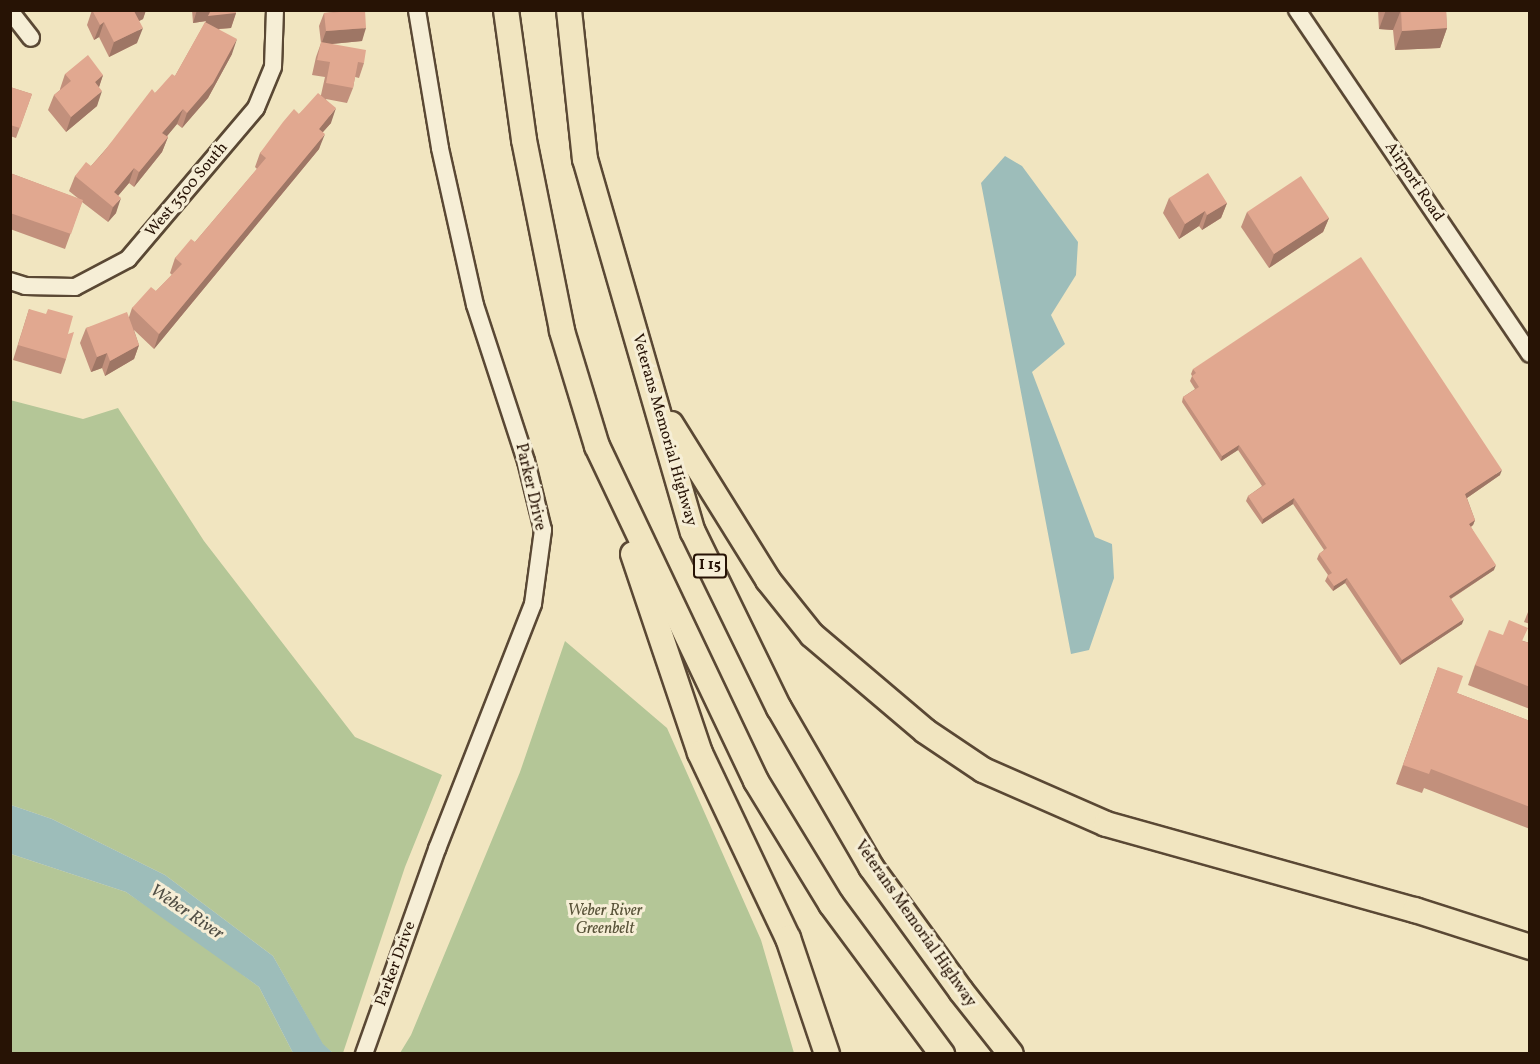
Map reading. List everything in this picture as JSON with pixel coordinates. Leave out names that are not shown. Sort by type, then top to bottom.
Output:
[{"type":"highway","points":[[506,10],[524,140],[562,331],[597,446],[700,753],[788,938],[827,1053]]},
{"type":"highway","name":"Veterans Memorial Highway","points":[[569,10],[585,159],[693,532],[779,708],[871,867],[961,991],[1011,1053]]},
{"type":"highway","points":[[656,399],[768,580],[812,635],[925,731],[983,770],[1106,824],[1415,910],[1530,947]]},
{"type":"highway","points":[[597,446],[756,781],[831,904],[942,1053]]},
{"type":"street","name":"West 3500 South","points":[[10,281],[25,286],[75,287],[128,259],[256,108],[273,67],[275,10]]},
{"type":"street","name":"Parker Drive","points":[[364,1053],[437,849],[533,604],[543,530],[526,461],[475,305],[440,148],[417,10]]},
{"type":"street","name":"Airport Road","points":[[1298,10],[1530,354]]},
{"type":"street","points":[[10,11],[31,38]]},
{"type":"green space","points":[[10,400],[83,419],[118,408],[204,541],[355,737],[442,775],[405,867],[343,1053],[333,1053],[323,1045],[273,956],[165,875],[52,819],[11,805]]},
{"type":"green space","name":"Weber River Greenbelt","points":[[565,641],[667,728],[761,940],[794,1053],[400,1053],[411,1035],[520,772]]},
{"type":"green space","points":[[11,854],[126,892],[195,939],[259,987],[293,1053],[11,1054]]},
{"type":"water","points":[[1005,156],[1022,166],[1078,242],[1076,275],[1051,315],[1065,344],[1032,372],[1095,537],[1112,544],[1114,578],[1089,650],[1071,654],[981,183]]},
{"type":"water","name":"Weber River","points":[[11,805],[52,819],[165,875],[273,956],[323,1044],[333,1053],[293,1053],[259,987],[126,892],[11,854]]},
{"type":"building","points":[[92,10],[135,10],[143,28],[114,42],[104,22],[100,25]]},
{"type":"building","points":[[211,10],[236,10],[236,13],[208,16]]},
{"type":"building","points":[[340,10],[365,10],[366,28],[326,31],[324,13],[340,12]]},
{"type":"building","points":[[1401,10],[1446,10],[1447,28],[1402,31]]},
{"type":"building","points":[[205,22],[237,39],[213,83],[187,113],[183,109],[162,133],[168,137],[139,172],[134,168],[114,192],[121,198],[113,207],[75,176],[86,162],[91,166],[102,154],[152,89],[155,93],[172,74],[175,76]]},
{"type":"building","points":[[321,42],[366,50],[364,63],[358,62],[353,88],[326,83],[330,62],[317,60]]},
{"type":"building","points":[[88,55],[103,75],[95,82],[102,91],[71,117],[54,95],[71,81],[65,74]]},
{"type":"building","points":[[10,87],[32,94],[20,128],[10,125]]},
{"type":"building","points":[[318,93],[336,108],[319,129],[325,134],[159,334],[132,308],[151,287],[156,291],[182,264],[175,258],[191,239],[195,242],[266,158],[260,153],[283,122],[294,109],[299,114]]},
{"type":"building","points":[[10,173],[83,200],[71,234],[10,213]]},
{"type":"building","points":[[1208,173],[1227,203],[1207,215],[1205,211],[1185,224],[1169,198]]},
{"type":"building","points":[[1301,176],[1329,218],[1274,254],[1247,212]]},
{"type":"building","points":[[1361,257],[1502,470],[1465,494],[1475,520],[1469,524],[1496,565],[1449,596],[1464,619],[1402,660],[1347,578],[1334,586],[1327,576],[1332,573],[1319,554],[1327,548],[1294,498],[1263,519],[1248,496],[1266,484],[1239,445],[1222,456],[1183,397],[1199,387],[1192,376],[1196,373],[1193,369]]},
{"type":"building","points":[[29,309],[46,314],[48,309],[73,316],[68,334],[74,332],[66,359],[18,345]]},
{"type":"building","points":[[127,312],[139,345],[110,361],[107,353],[97,357],[86,328]]},
{"type":"building","points":[[1509,620],[1528,628],[1522,641],[1530,643],[1530,687],[1475,665],[1489,630],[1503,635]]},
{"type":"building","points":[[1438,667],[1463,676],[1457,693],[1530,721],[1530,807],[1431,769],[1429,774],[1403,765]]}]
